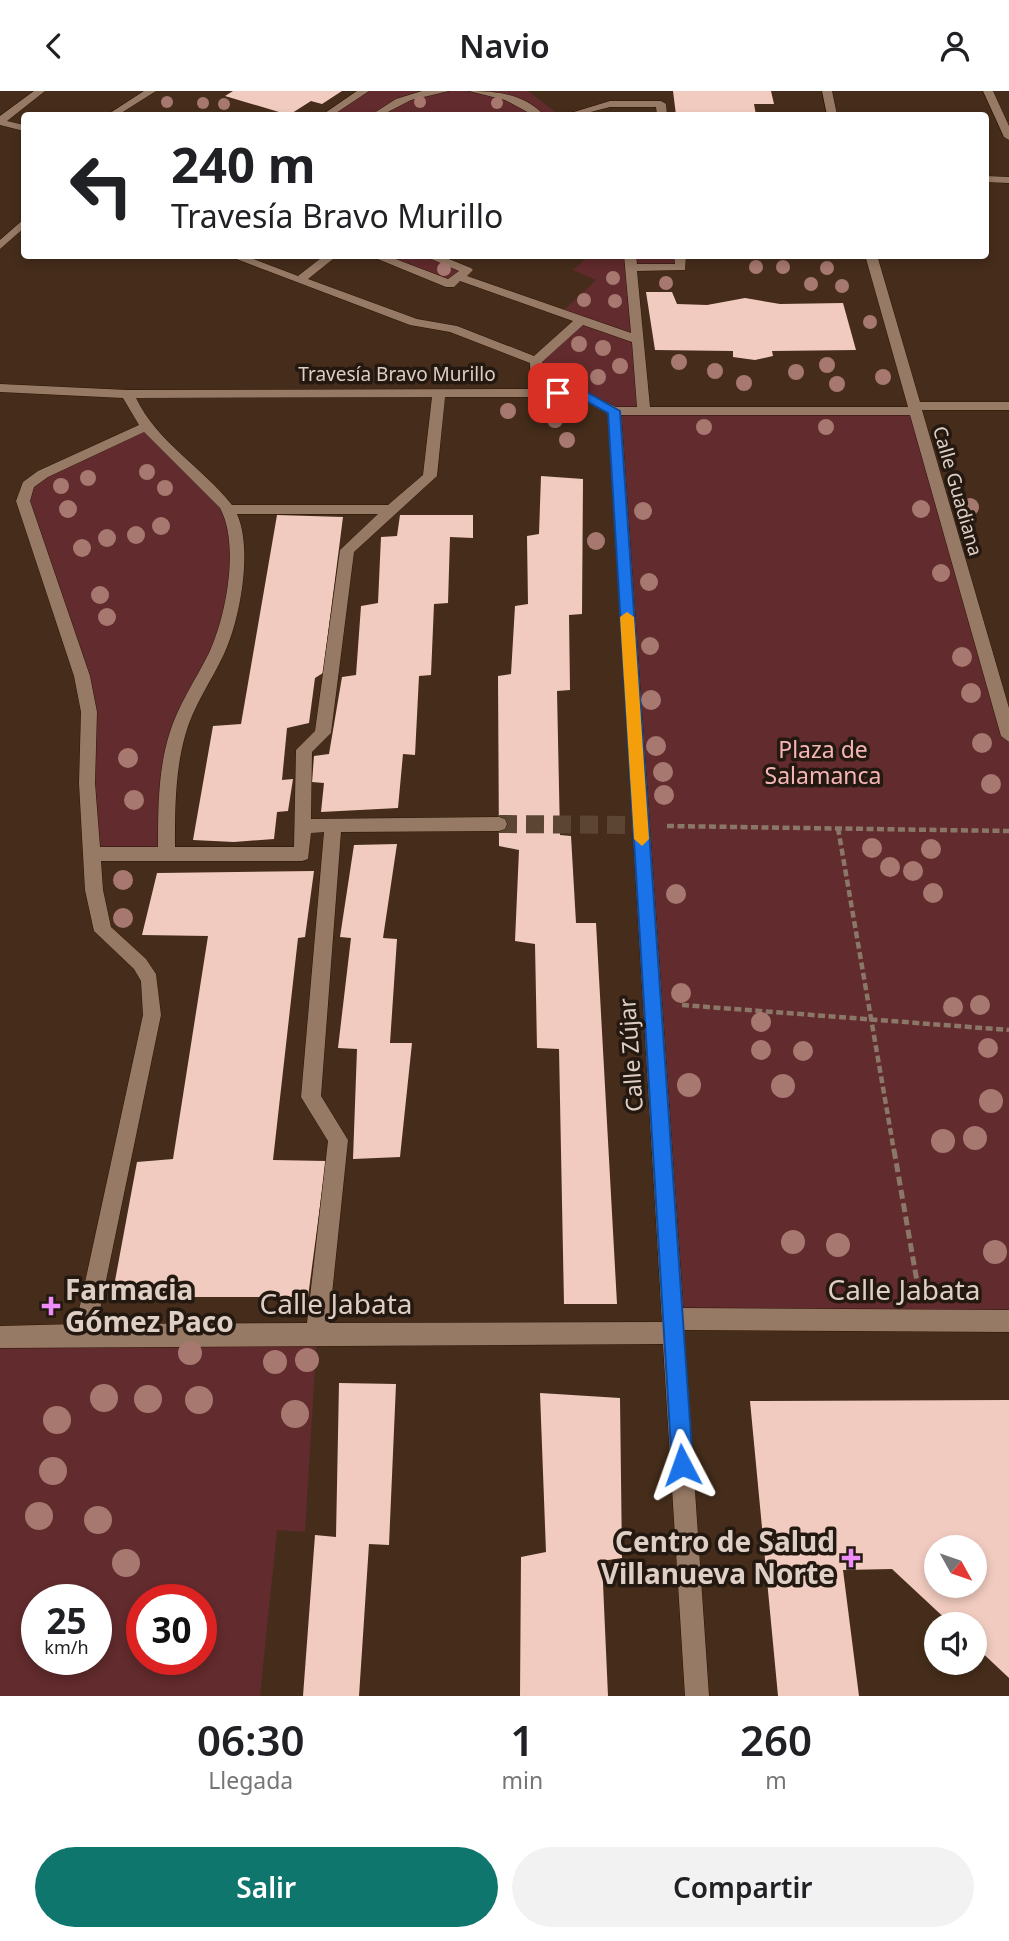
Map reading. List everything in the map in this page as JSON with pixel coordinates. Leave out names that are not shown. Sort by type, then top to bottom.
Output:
[{"type":"street","points":[[0,121],[40,91]]},
{"type":"street","points":[[117,112],[151,91]]},
{"type":"street","points":[[365,91],[367,108]]},
{"type":"street","points":[[344,112],[444,91]]},
{"type":"street","points":[[474,91],[503,94],[536,112]]},
{"type":"street","points":[[827,91],[831,112]]},
{"type":"street","points":[[988,91],[1009,138]]},
{"type":"street","points":[[580,112],[610,104],[661,104],[662,112]]},
{"type":"street","points":[[0,121],[21,127]]},
{"type":"street","points":[[989,179],[1009,180]]},
{"type":"street","points":[[0,246],[21,225]]},
{"type":"street","points":[[242,259],[414,322],[453,329],[536,362]]},
{"type":"street","points":[[300,281],[328,259]]},
{"type":"street","points":[[384,259],[450,283],[467,270],[437,259]]},
{"type":"street","points":[[644,411],[631,261],[681,268],[680,259]]},
{"type":"street","name":"Calle Guadiana","points":[[872,259],[1009,736]]},
{"type":"street","points":[[459,277],[638,340]]},
{"type":"street","points":[[536,362],[581,320]]},
{"type":"street","points":[[536,362],[538,393]]},
{"type":"street","name":"Travesía Bravo Murillo","points":[[0,388],[128,394],[579,393],[614,411],[1009,406]]},
{"type":"street","points":[[93,854],[302,854],[304,750],[323,733],[346,549],[430,476],[439,393]]},
{"type":"street","points":[[128,394],[133,409],[162,445],[222,500],[235,524],[236,577],[220,644],[181,722],[167,788],[166,854]]},
{"type":"street","name":"Calle Zújar","points":[[614,411],[698,1696]]},
{"type":"street","points":[[84,1335],[152,1015],[150,979],[140,964],[103,931],[93,890],[87,783],[89,712],[85,688],[23,501],[28,485],[43,474],[147,426]]},
{"type":"street","points":[[227,509],[391,510]]},
{"type":"street","points":[[303,826],[499,824]]},
{"type":"street","points":[[317,1334],[338,1140],[311,1097],[333,826]]},
{"type":"street","name":"Calle Jabata","points":[[0,1337],[317,1334],[924,1320],[1009,1321]]},
{"type":"path","points":[[641,825],[1009,831]]},
{"type":"path","points":[[838,828],[924,1320]]},
{"type":"path","points":[[652,1003],[1009,1030]]},
{"type":"green space","points":[[365,91],[528,91],[555,112],[332,112]]},
{"type":"green space","points":[[381,259],[436,259],[467,270],[450,284]]},
{"type":"green space","name":"Plaza de Salamanca","points":[[586,259],[680,259],[681,268],[632,267],[644,411],[916,411],[1009,736],[1009,1321],[673,1319],[614,412],[579,393],[538,393],[536,362],[580,320],[561,313],[596,280],[573,270]]},
{"type":"green space","points":[[147,426],[222,500],[236,578],[220,644],[181,722],[166,854],[93,854],[89,712],[29,525],[28,485]]},
{"type":"green space","points":[[317,1334],[305,1532],[277,1530],[260,1696],[0,1696],[0,1337]]},
{"type":"building","points":[[233,91],[342,91],[322,104],[311,101],[294,112],[279,112],[225,96]]},
{"type":"building","points":[[673,91],[771,91],[774,104],[754,104],[755,112],[676,112]]},
{"type":"building","points":[[646,292],[672,292],[677,304],[707,305],[745,298],[780,304],[843,303],[856,350],[772,351],[773,356],[755,360],[733,357],[733,351],[655,350]]},
{"type":"building","points":[[541,476],[583,479],[582,614],[569,615],[570,690],[557,691],[560,835],[571,836],[576,923],[596,923],[617,1304],[564,1304],[559,1049],[537,1048],[535,944],[515,941],[519,850],[499,846],[498,676],[511,674],[515,606],[528,604],[527,536],[539,534]]},
{"type":"building","points":[[277,515],[343,517],[323,673],[315,678],[309,723],[287,728],[282,780],[293,779],[288,811],[277,812],[274,839],[234,842],[193,840],[213,726],[241,724]]},
{"type":"building","points":[[400,515],[473,515],[473,538],[450,537],[448,603],[434,604],[431,675],[419,676],[415,755],[403,754],[398,808],[321,812],[324,783],[312,782],[314,756],[329,754],[342,677],[356,675],[361,606],[378,603],[381,537],[397,536]]},
{"type":"building","points":[[397,844],[383,938],[397,939],[390,1043],[412,1043],[400,1157],[353,1159],[357,1049],[338,1048],[351,938],[340,937],[354,845]]},
{"type":"building","points":[[314,871],[305,937],[298,938],[273,1160],[326,1161],[308,1297],[112,1297],[137,1162],[173,1159],[208,936],[142,935],[157,873]]},
{"type":"building","points":[[339,1383],[396,1384],[389,1545],[369,1544],[359,1696],[303,1696],[315,1535],[336,1537]]},
{"type":"building","points":[[540,1393],[620,1398],[622,1558],[602,1561],[608,1696],[520,1696],[521,1557],[546,1552]]},
{"type":"building","name":"Centro de Salud Villanueva Norte","points":[[1009,1400],[1009,1678],[987,1657],[987,1612],[938,1612],[892,1569],[843,1570],[859,1696],[778,1696],[750,1401]]},
{"type":"tunnel","points":[[499,824],[641,825]]},
{"type":"slow traffic","points":[[627,617],[642,839]]},
{"type":"place","name":"Farmacia Gómez Paco","points":[[51,1306]]},
{"type":"place","name":"Centro de Salud Villanueva Norte","points":[[851,1558]]},
{"type":"route","points":[[558,393],[579,393],[614,411],[682,1465]]}]
